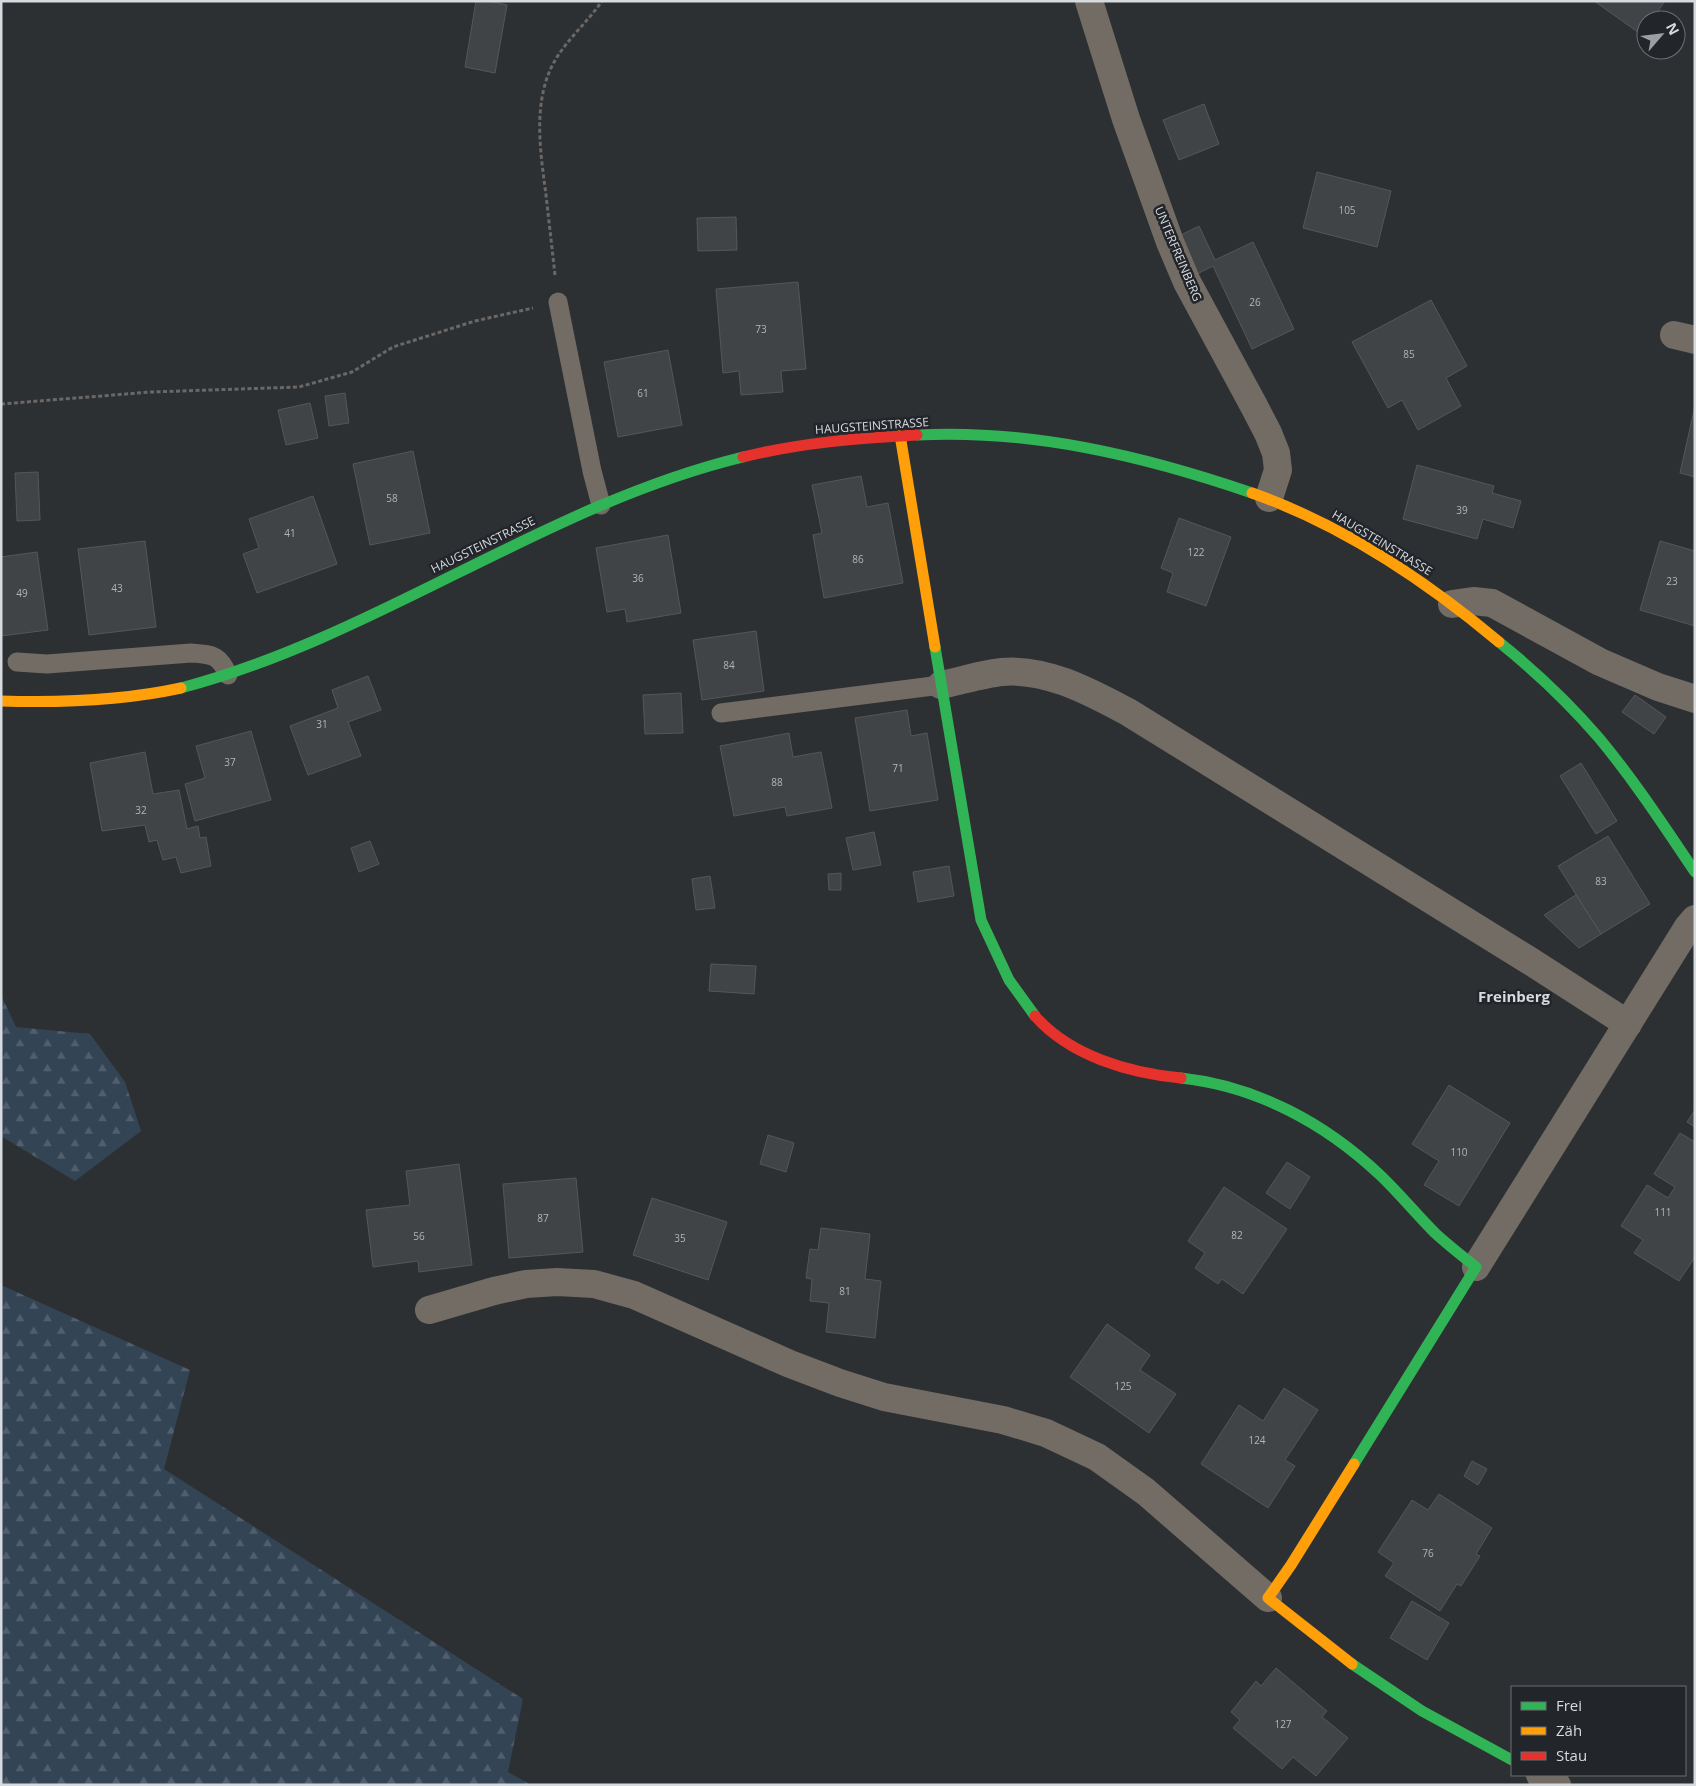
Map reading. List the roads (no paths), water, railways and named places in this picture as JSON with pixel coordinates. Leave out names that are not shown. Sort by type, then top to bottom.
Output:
[{"type":"main road","name":"HAUGSTEINSTRASSE","points":[[1,701],[57,702],[107,700],[152,695],[228,675],[317,640],[601,505],[664,479],[715,464],[768,452],[818,444],[900,435],[1020,438],[1142,458],[1269,498],[1338,530],[1404,570],[1452,604],[1516,656],[1565,700],[1604,744],[1639,789],[1695,872]]},
{"type":"main road","points":[[900,435],[981,920],[993,951],[1022,1002],[1049,1031],[1080,1051],[1115,1064],[1151,1074],[1238,1089],[1273,1103],[1310,1122],[1347,1147],[1388,1183],[1434,1232],[1476,1266],[1291,1566],[1268,1598],[1312,1634],[1415,1706],[1511,1759]]},
{"type":"street","name":"UNTERFREINBERG","points":[[1089,1],[1126,119],[1170,242],[1187,282],[1254,406],[1273,446],[1278,470],[1269,498]]},
{"type":"street","points":[[1452,604],[1473,601],[1492,603],[1600,662],[1658,687],[1695,699]]},
{"type":"street","points":[[941,685],[1001,672],[1026,672],[1054,678],[1090,692],[1128,712],[1513,950],[1628,1024]]},
{"type":"street","points":[[1476,1266],[1688,926],[1695,919]]},
{"type":"street","points":[[429,1310],[494,1291],[526,1284],[557,1282],[594,1284],[634,1295],[790,1364],[840,1383],[884,1397],[1003,1420],[1046,1433],[1097,1457],[1146,1492],[1268,1598]]},
{"type":"street","points":[[1542,1776],[1557,1785]]},
{"type":"lane","points":[[558,302],[592,471],[601,505]]},
{"type":"lane","points":[[17,662],[47,664],[191,653],[212,655],[223,663],[228,675]]},
{"type":"lane","points":[[721,713],[941,685]]},
{"type":"district","name":"Freinberg","points":[[1514,997]]}]
